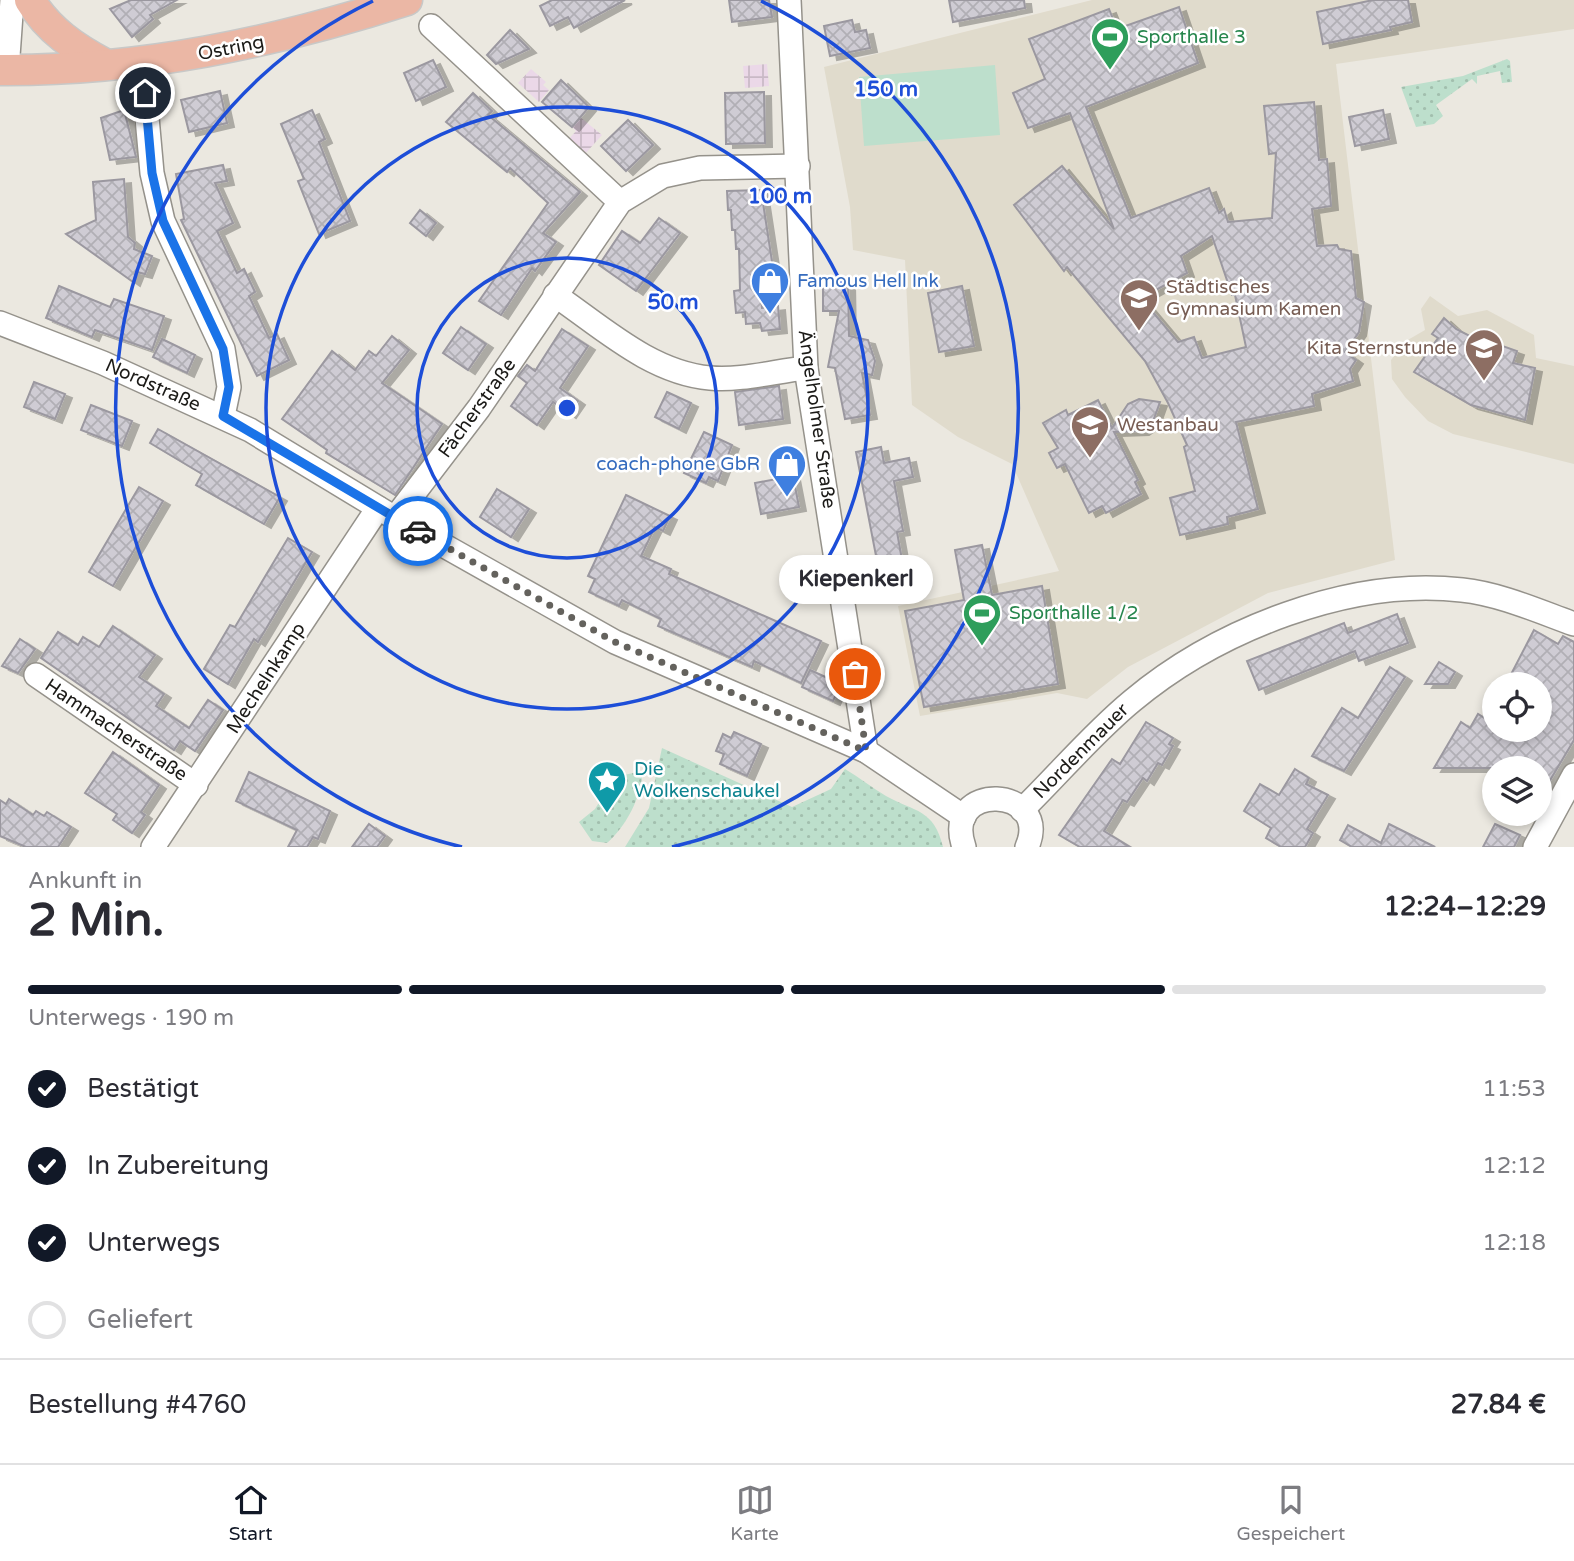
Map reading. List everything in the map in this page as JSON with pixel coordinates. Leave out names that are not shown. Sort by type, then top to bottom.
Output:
[{"type":"main road","points":[[30,0],[37,12],[70,46],[105,65]]},
{"type":"main road","name":"Ostring","points":[[2,77],[210,53],[272,40],[407,0]]},
{"type":"street","points":[[2,77],[12,0]]},
{"type":"street","name":"Ängelholmer Straße","points":[[789,0],[806,368],[866,751]]},
{"type":"street","points":[[431,26],[621,202]]},
{"type":"street","points":[[142,62],[152,173],[163,221],[223,349],[229,387],[223,416]]},
{"type":"street","name":"Fächerstraße","points":[[386,513],[479,408],[621,202],[663,176],[700,168],[798,166]]},
{"type":"street","points":[[555,295],[657,364],[681,374],[713,379],[806,368]]},
{"type":"street","name":"Nordstraße","points":[[0,323],[103,363],[223,416],[386,513],[615,642],[866,751],[964,817]]},
{"type":"street","name":"Mechelnkamp","points":[[158,845],[196,785],[386,513]]},
{"type":"street","name":"Nordenmauer","points":[[1022,810],[1102,728],[1141,694],[1222,641],[1275,618],[1350,597],[1426,588],[1465,590],[1493,596],[1574,624]]},
{"type":"street","name":"Hammacherstraße","points":[[36,675],[196,785]]},
{"type":"street","points":[[1535,847],[1574,775]]},
{"type":"street","points":[[964,847],[961,828],[964,817],[971,807],[992,798],[1014,802],[1022,810],[1030,832],[1027,847]]},
{"type":"shaded area","name":"Städtisches Gymnasium Kamen","points":[[1092,0],[1574,0],[1574,29],[1336,64],[1395,560],[1268,593],[1128,667],[1087,699],[1057,693],[920,716],[898,606],[1059,571],[1012,464],[958,437],[912,405],[905,260],[853,250],[850,207],[824,67]]},
{"type":"shaded area","points":[[767,64],[769,86],[745,88],[743,66]]},
{"type":"shaded area","points":[[531,69],[546,82],[543,85],[549,90],[539,102],[518,83]]},
{"type":"shaded area","points":[[580,117],[602,135],[585,154],[568,140],[576,131],[572,127]]},
{"type":"shaded area","name":"Kita Sternstunde","points":[[1430,296],[1458,316],[1487,310],[1534,335],[1536,358],[1574,366],[1574,464],[1453,434],[1428,421],[1405,397],[1392,379],[1391,360],[1406,341],[1425,330],[1421,309]]},
{"type":"green space","points":[[1507,59],[1510,61],[1512,82],[1502,83],[1500,71],[1477,76],[1477,84],[1472,79],[1436,105],[1443,116],[1434,124],[1416,127],[1401,87],[1463,76]]},
{"type":"green space","points":[[995,65],[1000,135],[864,146],[859,77]]},
{"type":"green space","points":[[662,748],[792,807],[831,789],[845,769],[886,796],[929,818],[943,847],[625,847],[649,808]]},
{"type":"green space","points":[[642,771],[636,800],[620,829],[607,843],[592,841],[579,822],[595,809],[615,777]]},
{"type":"building","points":[[131,0],[177,0],[150,15],[153,19],[132,37],[110,9]]},
{"type":"building","points":[[552,0],[625,0],[574,28],[568,17],[550,26],[540,6]]},
{"type":"building","points":[[729,0],[769,0],[772,17],[732,22]]},
{"type":"building","points":[[949,0],[1024,0],[1025,8],[953,22]]},
{"type":"building","points":[[1373,0],[1408,0],[1412,22],[1390,27],[1391,30],[1323,44],[1317,12]]},
{"type":"building","points":[[1179,7],[1198,63],[1086,107],[1131,218],[1209,188],[1219,213],[1224,209],[1228,222],[1272,218],[1276,153],[1269,154],[1264,106],[1314,102],[1319,160],[1327,159],[1331,206],[1312,209],[1317,246],[1337,245],[1339,249],[1351,251],[1356,298],[1364,302],[1359,332],[1345,352],[1356,360],[1350,369],[1353,381],[1312,394],[1314,406],[1236,422],[1258,509],[1227,517],[1228,524],[1180,535],[1170,498],[1195,491],[1184,447],[1187,445],[1168,403],[1145,361],[1067,267],[1064,271],[1014,205],[1062,166],[1114,229],[1070,113],[1028,128],[1013,93],[1045,79],[1029,39],[1109,9],[1117,29]],"holes":[[[1212,236],[1232,295],[1235,295],[1246,347],[1202,358],[1194,337],[1178,342],[1141,298],[1187,273],[1181,256]]]},
{"type":"building","points":[[852,20],[855,32],[866,30],[870,48],[830,56],[824,26]]},
{"type":"building","points":[[510,30],[529,49],[496,64],[487,55]]},
{"type":"building","points":[[433,60],[446,87],[416,101],[404,73]]},
{"type":"building","points":[[561,80],[589,107],[572,127],[542,102]]},
{"type":"building","points":[[220,91],[227,123],[189,132],[181,100]]},
{"type":"building","points":[[764,92],[765,143],[726,144],[725,93]]},
{"type":"building","points":[[473,93],[492,111],[488,115],[580,192],[543,233],[556,242],[535,271],[532,268],[501,315],[479,301],[548,203],[510,168],[507,172],[446,122]]},
{"type":"building","points":[[124,110],[136,157],[110,160],[101,118]]},
{"type":"building","points":[[312,110],[325,139],[319,142],[350,221],[319,234],[298,181],[304,179],[281,124]]},
{"type":"building","points":[[1383,110],[1389,139],[1355,146],[1349,117]]},
{"type":"building","points":[[628,120],[653,145],[626,171],[601,146]]},
{"type":"building","points":[[223,165],[227,181],[215,183],[233,223],[217,231],[237,273],[244,269],[255,292],[249,296],[269,338],[277,334],[289,360],[257,376],[181,220],[184,219],[176,174]]},
{"type":"building","points":[[124,179],[128,237],[135,243],[134,249],[152,256],[145,274],[137,272],[133,282],[66,234],[96,220],[93,182]]},
{"type":"building","points":[[761,190],[773,268],[758,268],[762,308],[778,306],[780,329],[762,331],[760,323],[746,324],[745,312],[736,313],[734,291],[740,290],[739,249],[736,249],[735,230],[732,230],[727,191]]},
{"type":"building","points":[[420,210],[436,223],[426,236],[410,223]]},
{"type":"building","points":[[659,218],[680,233],[636,291],[599,265],[622,231],[640,243]]},
{"type":"building","points":[[848,280],[849,336],[868,340],[875,361],[872,375],[862,373],[870,415],[845,419],[835,368],[828,367],[839,311],[823,311],[823,281]]},
{"type":"building","points":[[59,286],[110,307],[114,299],[164,316],[152,350],[95,330],[92,337],[46,318]]},
{"type":"building","points":[[962,286],[974,346],[939,352],[928,293]]},
{"type":"building","points":[[1444,318],[1456,329],[1493,348],[1494,343],[1517,351],[1513,363],[1535,368],[1525,420],[1471,405],[1414,372],[1438,338],[1432,334]]},
{"type":"building","points":[[461,327],[486,344],[468,370],[443,353]]},
{"type":"building","points":[[562,329],[588,346],[560,388],[578,401],[569,414],[553,402],[537,425],[511,406],[527,383],[518,376],[527,365],[535,371]]},
{"type":"building","points":[[392,336],[409,350],[382,383],[442,424],[395,495],[326,453],[327,450],[282,419],[332,351],[355,370],[369,351],[376,356]]},
{"type":"building","points":[[162,339],[195,355],[187,373],[153,357]]},
{"type":"building","points":[[34,382],[65,394],[55,419],[24,407]]},
{"type":"building","points":[[779,386],[783,419],[739,425],[735,392]]},
{"type":"building","points":[[667,392],[691,403],[679,429],[655,417]]},
{"type":"building","name":"Westanbau","points":[[1139,399],[1160,402],[1152,424],[1142,431],[1114,432],[1138,480],[1135,482],[1141,494],[1106,513],[1102,506],[1089,513],[1065,464],[1057,468],[1049,453],[1058,448],[1043,423],[1066,410],[1068,415],[1098,400],[1112,428],[1128,404]]},
{"type":"building","points":[[91,405],[132,421],[122,446],[81,430]]},
{"type":"building","points":[[158,429],[280,497],[264,524],[196,485],[202,474],[150,443]]},
{"type":"building","points":[[704,432],[732,445],[718,481],[709,477],[706,483],[684,473]]},
{"type":"building","points":[[881,447],[884,463],[909,458],[913,477],[894,481],[903,531],[897,532],[907,588],[883,592],[856,452]]},
{"type":"building","points":[[793,476],[799,507],[761,514],[755,483]]},
{"type":"building","points":[[139,487],[163,501],[113,586],[89,572]]},
{"type":"building","points":[[497,489],[529,509],[511,537],[480,517]]},
{"type":"building","points":[[626,495],[670,516],[663,531],[655,527],[641,556],[671,569],[669,574],[821,641],[801,683],[754,661],[752,667],[658,626],[661,619],[622,600],[619,606],[589,592],[595,579],[588,576]]},
{"type":"building","points":[[288,538],[312,552],[258,642],[254,639],[228,684],[204,669],[230,625],[235,627]]},
{"type":"building","name":"Sporthalle 1/2","points":[[982,545],[992,595],[1042,586],[1058,684],[924,707],[905,611],[964,600],[955,550]]},
{"type":"building","points":[[1397,614],[1408,643],[1359,661],[1355,651],[1259,690],[1247,661],[1344,623],[1348,633]]},
{"type":"building","points":[[113,626],[155,655],[139,677],[164,694],[156,706],[189,728],[208,700],[223,710],[195,751],[180,741],[174,750],[41,658],[58,632],[78,645],[83,637],[99,647]]},
{"type":"building","points":[[1534,630],[1558,644],[1563,636],[1574,642],[1574,740],[1552,777],[1552,756],[1482,756],[1482,768],[1434,768],[1461,722],[1470,728],[1478,714],[1482,716],[1482,742],[1552,742],[1552,672],[1512,672]]},
{"type":"building","points":[[20,639],[35,649],[18,673],[2,666]]},
{"type":"building","points":[[1439,662],[1455,672],[1448,684],[1425,684]]},
{"type":"building","points":[[1390,667],[1405,677],[1344,771],[1312,756],[1342,708],[1358,718]]},
{"type":"building","points":[[810,670],[841,684],[833,701],[802,687]]},
{"type":"building","points":[[1146,722],[1173,738],[1169,744],[1173,746],[1162,765],[1158,763],[1147,781],[1143,778],[1127,802],[1123,800],[1104,831],[1130,847],[1080,847],[1059,835],[1112,759],[1120,764]]},
{"type":"building","points":[[734,732],[761,744],[747,776],[720,764],[724,754],[716,751],[723,734],[731,738]]},
{"type":"building","points":[[113,752],[159,785],[141,812],[145,815],[132,833],[113,820],[117,814],[85,793]]},
{"type":"building","points":[[1295,769],[1309,778],[1306,784],[1328,795],[1307,829],[1313,833],[1305,847],[1281,847],[1266,838],[1271,828],[1244,811],[1260,784],[1279,795]]},
{"type":"building","points":[[249,772],[330,811],[318,839],[313,837],[307,847],[288,847],[297,830],[236,801]]},
{"type":"building","points":[[9,799],[33,815],[36,811],[44,816],[47,812],[71,827],[58,847],[26,847],[0,836],[0,800],[6,804]]},
{"type":"building","points":[[369,824],[385,836],[377,847],[352,847]]},
{"type":"building","points":[[1389,824],[1435,847],[1352,847],[1340,840],[1348,825],[1381,843]]},
{"type":"building","points":[[1494,826],[1520,835],[1514,847],[1483,847]]},
{"type":"way so far","points":[[418,531],[615,642],[866,751],[855,674]]},
{"type":"place","name":"Sporthalle 3","points":[[1110,71]]},
{"type":"place","name":"Famous Hell Ink","points":[[770,315]]},
{"type":"place","name":"Städtisches Gymnasium Kamen","points":[[1139,332]]},
{"type":"place","name":"Kita Sternstunde","points":[[1484,382]]},
{"type":"place","name":"Westanbau","points":[[1090,459]]},
{"type":"place","name":"coach-phone GbR","points":[[787,498]]},
{"type":"place","name":"Sporthalle 1/2","points":[[982,647]]},
{"type":"place","name":"Kiepenkerl","points":[[855,674]]},
{"type":"place","name":"Die Wolkenschaukel","points":[[607,814]]},
{"type":"route","points":[[145,93],[152,173],[163,221],[223,349],[229,387],[223,416],[418,531]]}]
